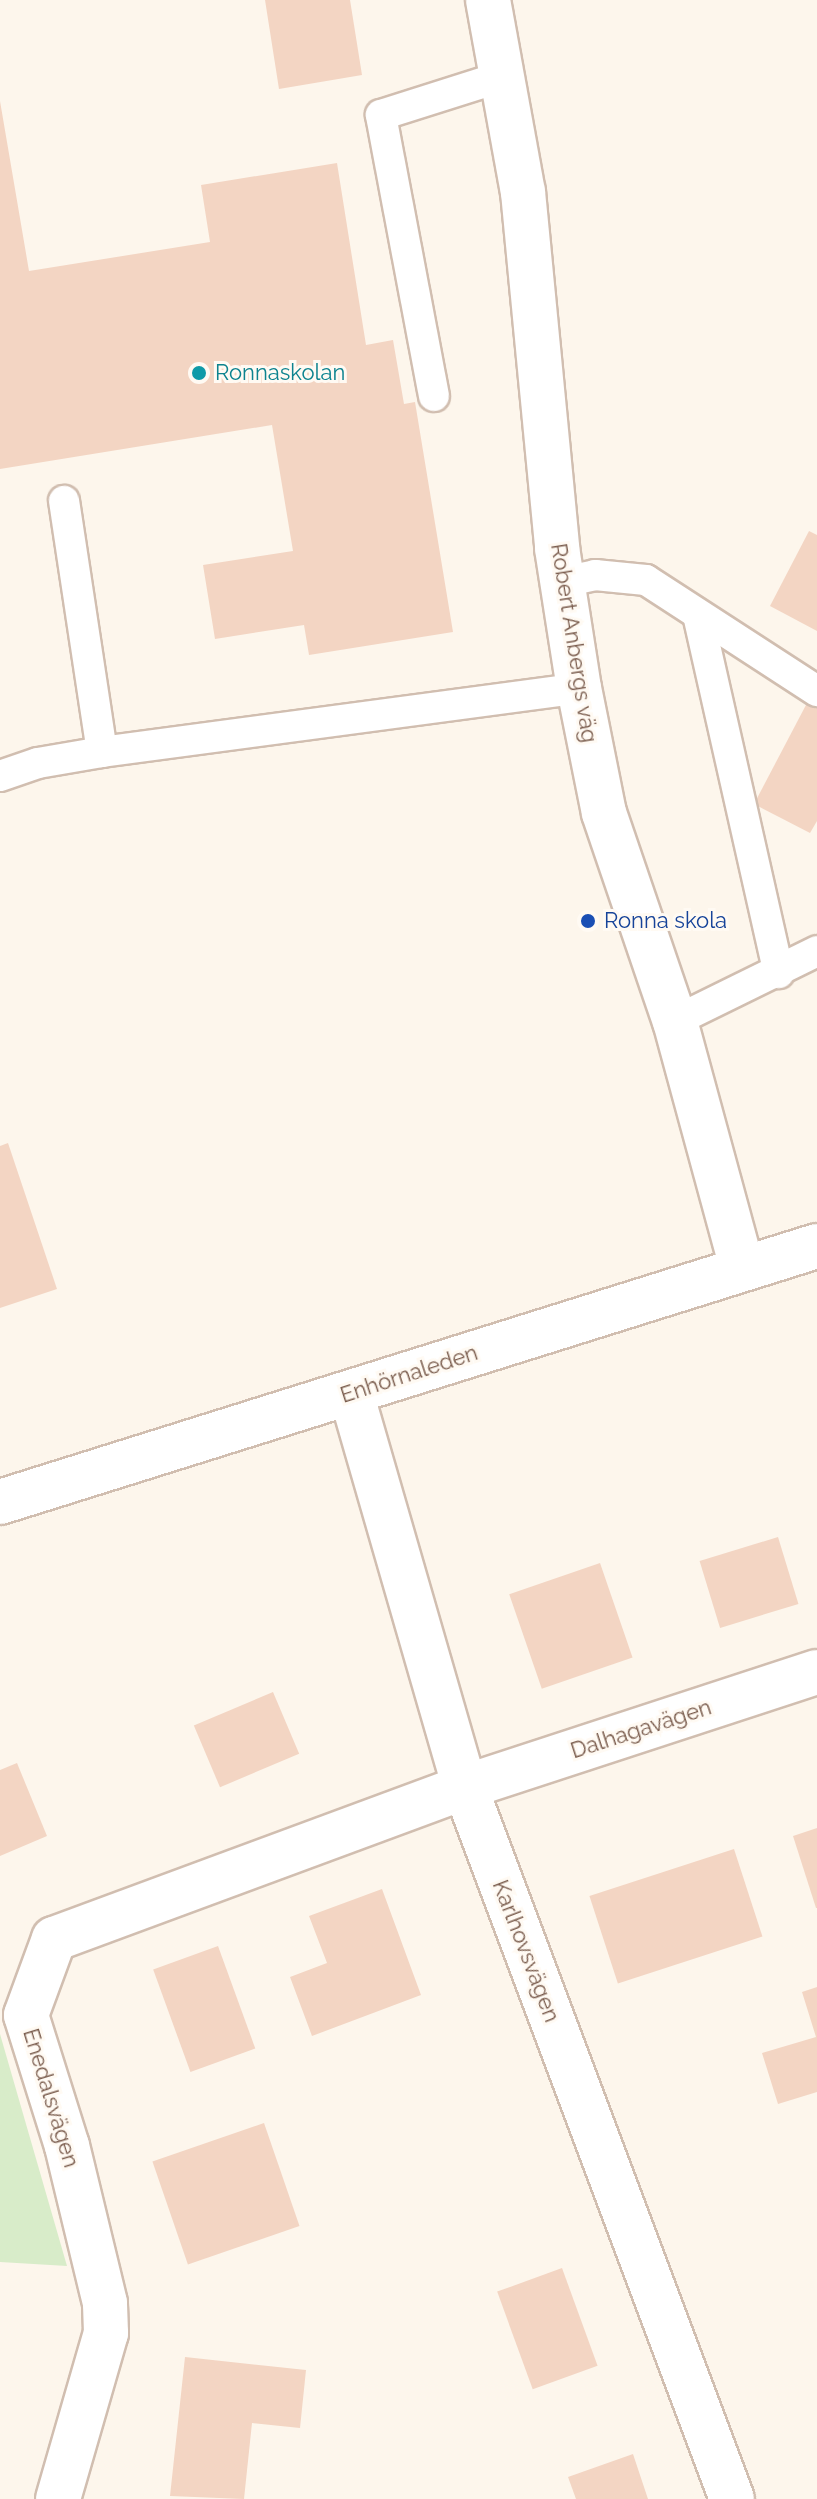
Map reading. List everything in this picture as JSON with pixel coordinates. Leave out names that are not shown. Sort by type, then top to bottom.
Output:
[{"type":"street","name":"Robert Anbergs väg","points":[[488,0],[523,192],[563,582],[579,688],[604,813],[675,1021],[742,1268]]},
{"type":"street","name":"Enhörnaleden","points":[[0,1502],[817,1246]]},
{"type":"street","name":"Karlhovsvägen","points":[[351,1393],[465,1787],[732,2499]]},
{"type":"street","name":"Dalhagavägen","points":[[465,1787],[817,1672]]},
{"type":"street","name":"Enedalsvägen","points":[[58,2499],[106,2333],[105,2303],[67,2146],[26,2015],[54,1939],[465,1787]]},
{"type":"lane","points":[[434,396],[381,115],[501,77]]},
{"type":"lane","points":[[64,501],[102,752]]},
{"type":"lane","points":[[563,582],[595,575],[646,580],[699,619],[817,691]]},
{"type":"lane","points":[[699,619],[779,973]]},
{"type":"lane","points":[[0,776],[38,763],[102,752],[579,688]]},
{"type":"lane","points":[[675,1021],[779,973],[817,951]]},
{"type":"green space","points":[[0,2034],[67,2266],[0,2262]]},
{"type":"building","points":[[265,0],[350,0],[362,75],[279,89]]},
{"type":"building","name":"Ronnaskolan","points":[[0,101],[29,271],[210,242],[201,185],[337,163],[366,345],[393,340],[404,404],[415,402],[453,632],[309,655],[304,625],[215,639],[203,565],[293,551],[272,425],[0,469]]},
{"type":"building","points":[[809,531],[817,535],[817,631],[770,606]]},
{"type":"building","points":[[817,684],[817,821],[810,833],[754,804]]},
{"type":"building","points":[[8,1143],[57,1289],[0,1308],[0,1146]]},
{"type":"building","points":[[778,1537],[798,1604],[720,1628],[700,1561]]},
{"type":"building","points":[[600,1563],[633,1658],[542,1689],[509,1594]]},
{"type":"building","points":[[273,1692],[299,1754],[220,1787],[194,1726]]},
{"type":"building","points":[[17,1763],[47,1836],[0,1856],[0,1770]]},
{"type":"building","points":[[817,1828],[817,1908],[816,1908],[793,1836]]},
{"type":"building","points":[[734,1849],[762,1936],[618,1983],[589,1896]]},
{"type":"building","points":[[382,1889],[421,1995],[312,2036],[290,1977],[327,1963],[309,1916]]},
{"type":"building","points":[[218,1946],[255,2048],[190,2072],[153,1970]]},
{"type":"building","points":[[817,1987],[817,2092],[778,2104],[762,2053],[816,2037],[802,1992]]},
{"type":"building","points":[[264,2123],[299,2226],[188,2264],[152,2161]]},
{"type":"building","points":[[562,2268],[598,2366],[533,2389],[497,2292]]},
{"type":"building","points":[[185,2357],[306,2370],[300,2428],[252,2423],[244,2499],[170,2496]]},
{"type":"building","points":[[633,2454],[648,2499],[576,2499],[568,2477]]},
{"type":"place","name":"Ronnaskolan","points":[[199,373]]},
{"type":"place","name":"Ronna skola","points":[[588,921]]}]
